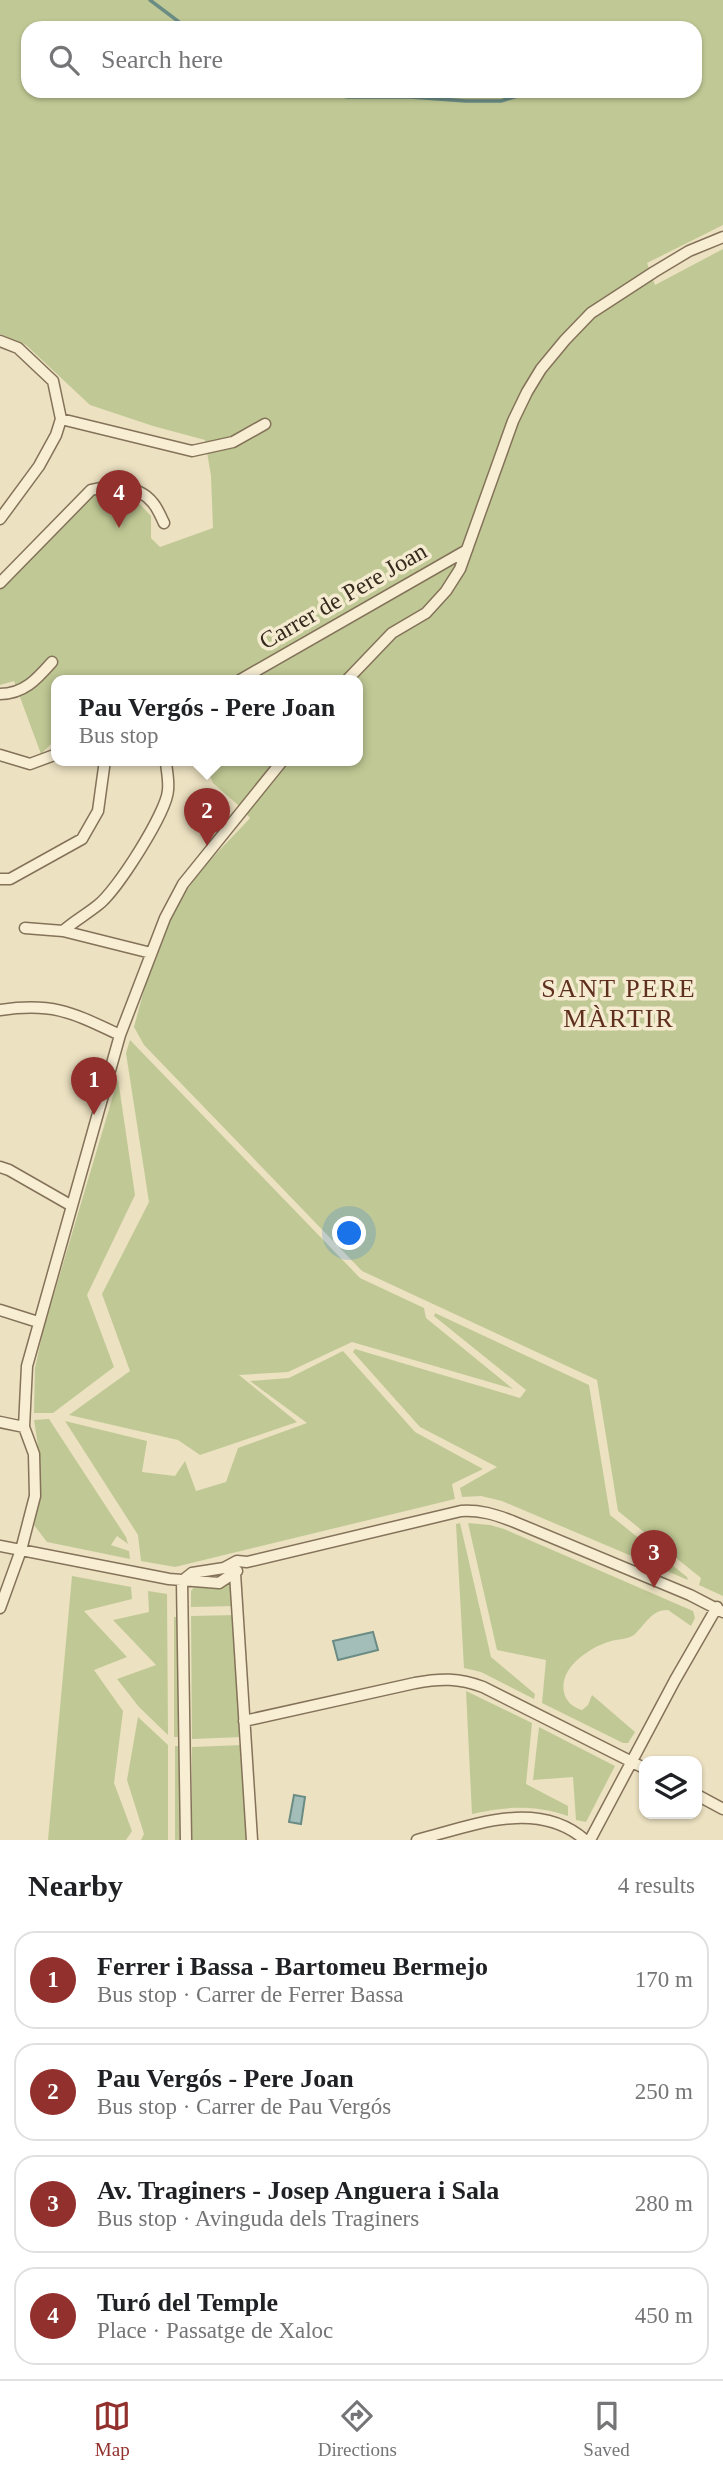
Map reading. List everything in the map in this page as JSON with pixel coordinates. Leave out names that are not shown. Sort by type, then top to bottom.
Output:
[{"type":"street","points":[[352,675],[392,633],[426,612],[446,591],[460,569],[513,421],[541,369],[565,340],[591,313],[690,251],[723,237]]},
{"type":"street","points":[[0,341],[18,348],[53,381],[61,419],[56,435],[39,466],[0,519]]},
{"type":"street","points":[[61,419],[192,451],[233,442],[265,424]]},
{"type":"street","points":[[0,583],[91,490],[106,485],[130,488],[153,502],[164,523]]},
{"type":"street","name":"Carrer de Pere Joan","points":[[249,675],[467,550]]},
{"type":"street","points":[[0,694],[14,694],[34,682],[52,662]]},
{"type":"street","points":[[0,755],[30,764],[51,756]]},
{"type":"street","points":[[0,879],[10,878],[82,839],[98,811],[104,766]]},
{"type":"street","points":[[63,931],[100,904],[149,833],[169,792],[166,766]]},
{"type":"street","points":[[0,1608],[21,1550],[35,1496],[34,1454],[24,1427],[27,1366],[120,1035],[165,918],[183,884],[278,766]]},
{"type":"street","points":[[25,928],[63,931],[151,953]]},
{"type":"street","points":[[0,1010],[19,1007],[69,1011],[120,1035]]},
{"type":"street","points":[[0,1167],[72,1206]]},
{"type":"street","points":[[0,1310],[38,1322]]},
{"type":"street","points":[[0,1423],[24,1427]]},
{"type":"street","points":[[186,1840],[182,1581],[191,1573],[224,1568],[237,1561],[247,1562],[461,1511],[490,1513],[512,1521],[720,1610],[675,1680],[643,1756]]},
{"type":"street","points":[[0,1546],[182,1581],[219,1583],[247,1562]]},
{"type":"street","points":[[224,1568],[235,1573]]},
{"type":"street","points":[[235,1573],[252,1840]]},
{"type":"street","points":[[244,1721],[441,1678],[455,1679],[483,1688],[639,1765],[590,1840]]},
{"type":"street","points":[[702,1798],[723,1809]]},
{"type":"street","points":[[417,1840],[504,1817],[540,1819],[573,1830],[585,1840]]},
{"type":"green space","points":[[0,0],[723,0],[723,225],[647,263],[655,285],[723,249],[723,1596],[699,1585],[701,1578],[618,1511],[597,1380],[362,1271],[144,1045],[134,1027],[163,934],[198,874],[250,818],[213,783],[206,766],[363,766],[363,675],[51,675],[51,744],[41,754],[14,681],[0,685],[0,588],[88,497],[103,490],[129,493],[151,516],[151,538],[160,547],[213,528],[211,476],[205,440],[90,405],[26,345],[0,334]]},
{"type":"green space","points":[[130,1040],[360,1278],[424,1308],[426,1318],[513,1389],[352,1342],[288,1372],[239,1375],[297,1422],[200,1455],[178,1440],[69,1415],[130,1371],[102,1294],[149,1202],[126,1053]]},
{"type":"green space","points":[[118,1079],[135,1195],[87,1295],[114,1367],[53,1413],[34,1413],[35,1368],[43,1331]]},
{"type":"green space","points":[[435,1313],[589,1385],[610,1515],[688,1580],[502,1501],[481,1496],[462,1497],[460,1488],[497,1467],[420,1427],[353,1352],[355,1349],[520,1398],[526,1390],[434,1316]]},
{"type":"green space","points":[[343,1351],[415,1432],[483,1469],[452,1484],[455,1499],[175,1567],[141,1561],[138,1535],[65,1421],[147,1441],[142,1472],[175,1476],[185,1461],[196,1491],[226,1482],[238,1448],[307,1423],[250,1381],[289,1378]]},
{"type":"green space","points":[[49,1419],[128,1544],[117,1536],[111,1545],[129,1551],[130,1559],[47,1542],[34,1525],[40,1473],[34,1420]]},
{"type":"green space","points":[[460,1523],[491,1657],[535,1694],[534,1699],[481,1672],[464,1668],[456,1524]]},
{"type":"green space","points":[[468,1523],[504,1529],[693,1611],[695,1618],[691,1626],[668,1610],[657,1612],[631,1637],[608,1642],[584,1654],[566,1675],[564,1692],[568,1701],[582,1710],[588,1705],[592,1695],[635,1732],[628,1743],[623,1743],[542,1703],[546,1660],[497,1650]]},
{"type":"green space","points":[[72,1576],[131,1587],[132,1599],[84,1611],[127,1657],[94,1670],[123,1711],[114,1783],[132,1831],[126,1840],[48,1840]]},
{"type":"green space","points":[[195,1586],[231,1586],[235,1606],[191,1607],[191,1591]]},
{"type":"green space","points":[[148,1591],[167,1594],[168,1735],[139,1707],[117,1679],[156,1665],[113,1620],[149,1612]]},
{"type":"green space","points":[[236,1615],[242,1737],[192,1739],[191,1616]]},
{"type":"green space","points":[[174,1617],[180,1617],[181,1737],[174,1737]]},
{"type":"green space","points":[[466,1691],[532,1723],[526,1784],[568,1806],[568,1816],[521,1808],[472,1814]]},
{"type":"green space","points":[[138,1717],[168,1745],[168,1840],[141,1840],[144,1834],[127,1780]]},
{"type":"green space","points":[[539,1727],[615,1766],[586,1822],[576,1820],[573,1777],[533,1780]]},
{"type":"green space","points":[[243,1745],[247,1840],[192,1840],[192,1747]]},
{"type":"green space","points":[[175,1746],[181,1746],[181,1840],[175,1840]]},
{"type":"water","points":[[373,1632],[378,1650],[338,1660],[333,1641]]},
{"type":"water","points":[[294,1795],[305,1797],[301,1824],[289,1822]]},
{"type":"waterway","points":[[150,0],[178,21]]},
{"type":"waterway","points":[[425,98],[466,101],[501,101],[511,98]]},
{"type":"place","name":"Turó del Temple","points":[[119,528]]},
{"type":"place","name":"Pau Vergós - Pere Joan","points":[[207,846]]},
{"type":"place","name":"Ferrer i Bassa - Bartomeu Bermejo","points":[[94,1115]]},
{"type":"place","name":"Av. Traginers - Josep Anguera i Sala","points":[[654,1588]]},
{"type":"district","name":"SANT PERE MÀRTIR","points":[[619,1003]]}]
